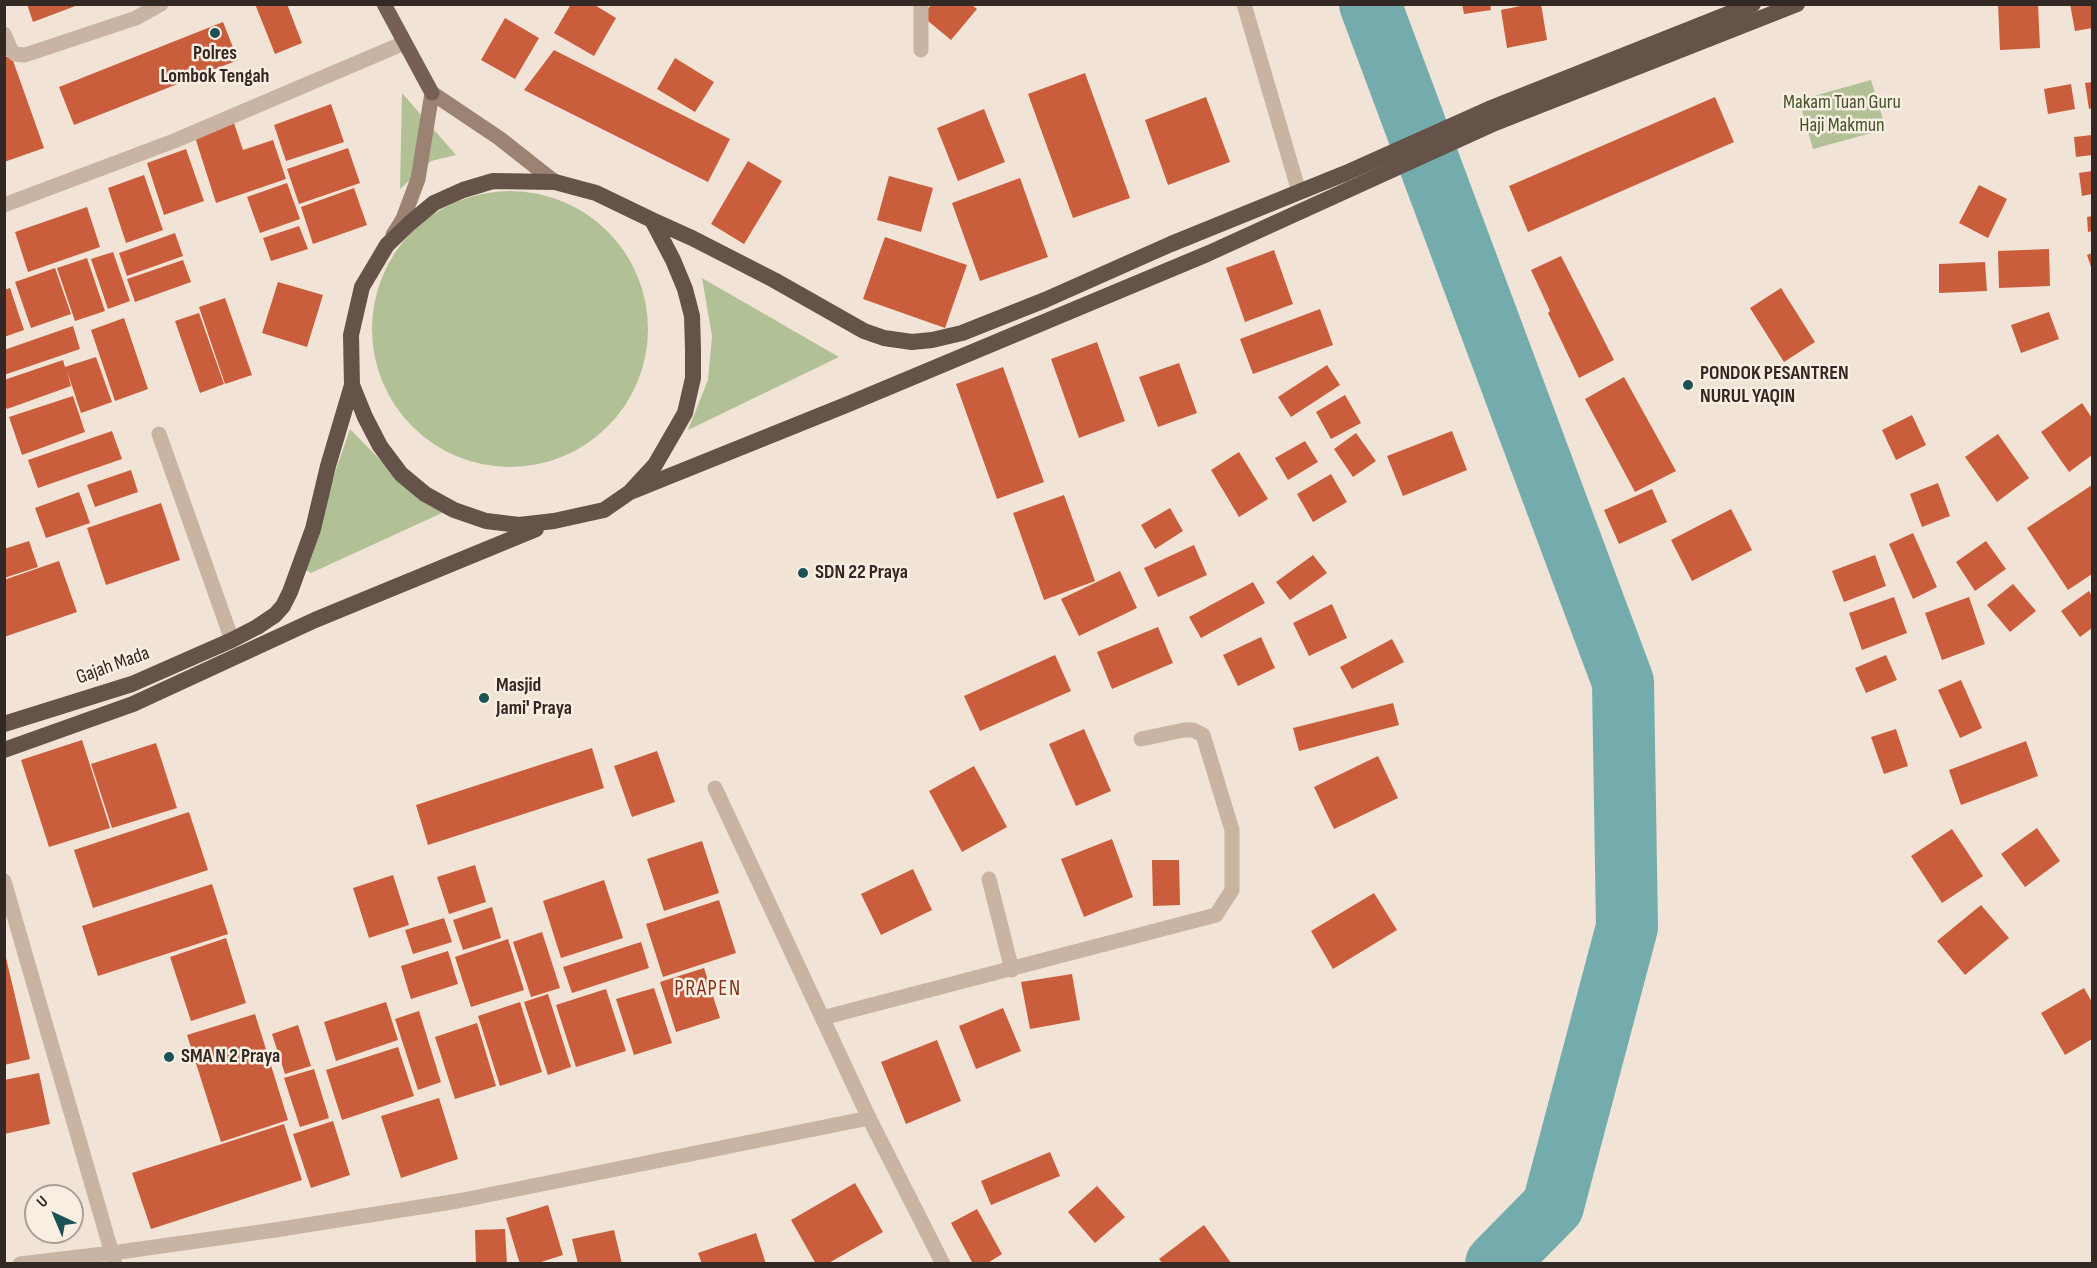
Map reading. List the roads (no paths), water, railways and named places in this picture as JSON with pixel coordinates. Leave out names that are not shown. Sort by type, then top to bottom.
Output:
[{"type":"highway","points":[[630,492],[856,401],[1196,258],[1370,171],[1753,4]]},
{"type":"highway","points":[[1492,116],[1797,4]]},
{"type":"highway","points":[[652,220],[673,260],[692,316],[693,378],[685,413],[672,438],[655,465],[630,492],[604,510],[554,521],[519,525],[486,521],[454,510],[425,495],[401,474],[380,446],[364,417],[352,385],[351,335],[362,287],[387,244],[435,203],[462,190],[493,182],[555,182],[596,193],[692,238],[774,280],[864,331],[884,338],[912,342],[962,333],[1088,282],[1171,243],[1299,192],[1370,171]]},
{"type":"highway","name":"Gajah Mada","points":[[4,724],[132,684],[232,640],[274,615],[283,606],[290,592],[313,529],[328,466],[352,385]]},
{"type":"highway","points":[[4,750],[133,704],[315,620],[554,521]]},
{"type":"main road","points":[[384,4],[432,93],[499,138],[555,182]]},
{"type":"main road","points":[[387,244],[403,219],[418,179],[432,93]]},
{"type":"street","points":[[4,34],[15,54],[25,55],[136,18],[161,4]]},
{"type":"street","points":[[921,4],[921,50]]},
{"type":"street","points":[[1244,4],[1299,192]]},
{"type":"street","points":[[4,206],[174,141],[404,43]]},
{"type":"street","points":[[159,434],[232,640]]},
{"type":"street","points":[[822,1018],[1216,915],[1232,890],[1232,830],[1203,735],[1193,730],[1184,730],[1141,739]]},
{"type":"street","points":[[716,788],[822,1018],[943,1263]]},
{"type":"street","points":[[990,879],[1012,970]]},
{"type":"street","points":[[4,881],[113,1258]]},
{"type":"street","points":[[20,1263],[113,1258],[458,1201],[870,1118]]},
{"type":"waterway","points":[[1370,4],[1623,682],[1627,927],[1553,1206],[1496,1264]]},
{"type":"place","name":"Polres Lombok Tengah","points":[[215,33]]},
{"type":"place","name":"PONDOK PESANTREN NURUL YAQIN","points":[[1688,385]]},
{"type":"place","name":"SDN 22 Praya","points":[[803,573]]},
{"type":"place","name":"Masjid Jami' Praya","points":[[484,698]]},
{"type":"place","name":"SMA N 2 Praya","points":[[169,1057]]},
{"type":"district","name":"PRAPEN","points":[[708,989]]},
{"type":"park label","name":"Makam Tuan Guru Haji Makmun","points":[[1842,114]]}]
